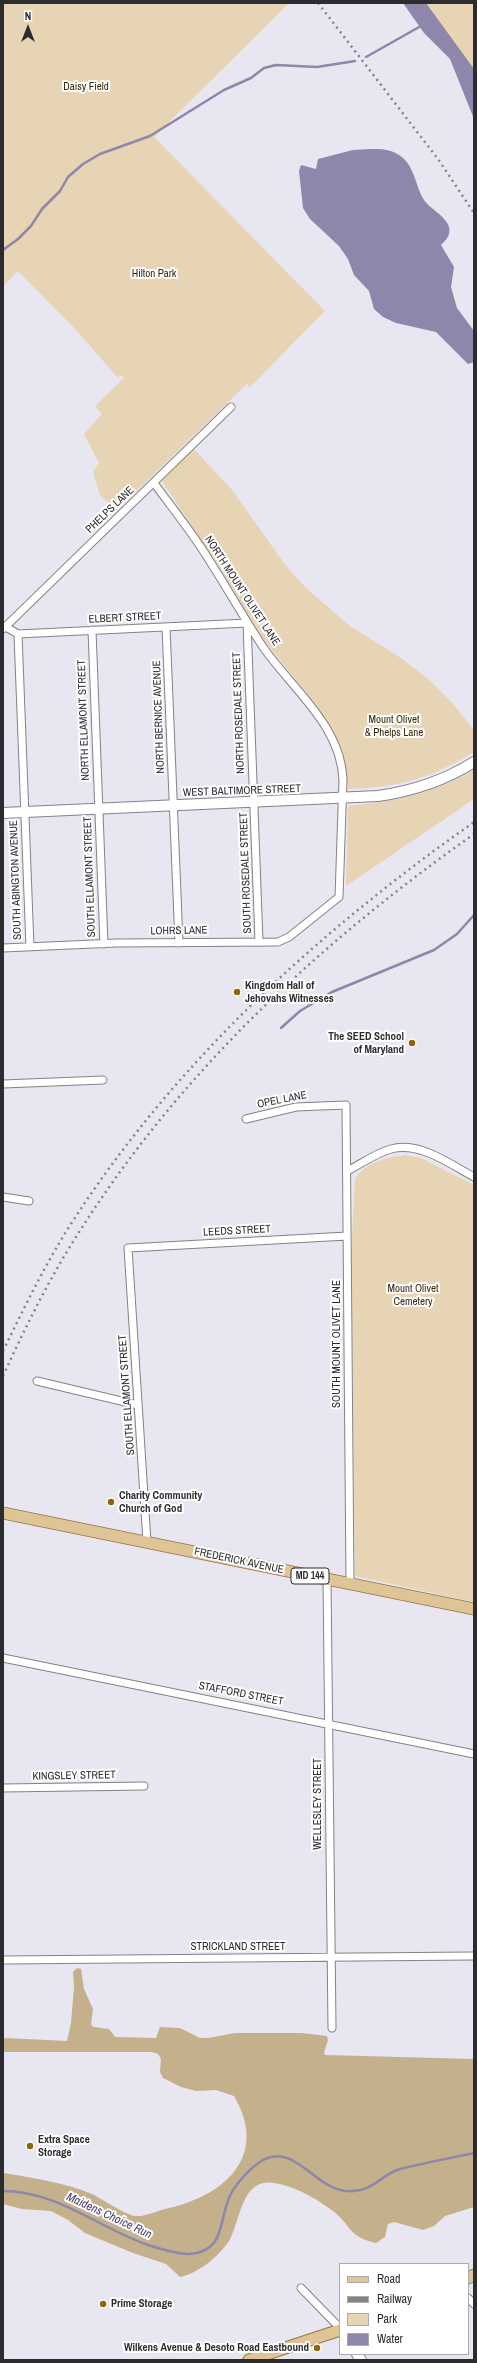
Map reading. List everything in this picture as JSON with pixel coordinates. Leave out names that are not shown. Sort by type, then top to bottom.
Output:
[{"type":"main road","name":"WEST BALTIMORE STREET","points":[[3,813],[254,803],[378,796],[414,789],[449,776],[474,762]]},
{"type":"main road","name":"FREDERICK AVENUE","points":[[3,1513],[474,1609]]},
{"type":"main road","points":[[249,2360],[339,2329]]},
{"type":"street","name":"PHELPS LANE","points":[[4,628],[231,407]]},
{"type":"street","name":"NORTH MOUNT OLIVET LANE","points":[[154,483],[202,549],[266,652],[312,708],[336,746],[343,769],[342,799]]},
{"type":"street","name":"ELBERT STREET","points":[[18,634],[247,623]]},
{"type":"street","name":"NORTH ROSEDALE STREET","points":[[247,623],[254,803]]},
{"type":"street","name":"NORTH BERNICE AVENUE","points":[[166,627],[179,943]]},
{"type":"street","points":[[4,628],[18,634]]},
{"type":"street","name":"NORTH ELLAMONT STREET","points":[[92,630],[99,809]]},
{"type":"street","name":"SOUTH ABINGTON AVENUE","points":[[18,634],[30,947]]},
{"type":"street","name":"LOHRS LANE","points":[[3,948],[104,944],[259,942],[285,940],[339,896],[342,799]]},
{"type":"street","name":"SOUTH ROSEDALE STREET","points":[[254,803],[259,942]]},
{"type":"street","name":"SOUTH ELLAMONT STREET","points":[[99,809],[104,944]]},
{"type":"street","points":[[3,1084],[103,1080]]},
{"type":"street","name":"OPEL LANE","points":[[246,1118],[296,1107],[346,1105]]},
{"type":"street","name":"SOUTH MOUNT OLIVET LANE","points":[[346,1105],[350,1584]]},
{"type":"street","points":[[347,1171],[390,1149],[407,1147],[430,1154],[474,1177]]},
{"type":"street","points":[[3,1197],[28,1201]]},
{"type":"street","name":"LEEDS STREET","points":[[128,1248],[347,1236]]},
{"type":"street","name":"SOUTH ELLAMONT STREET","points":[[128,1248],[147,1542]]},
{"type":"street","points":[[38,1381],[138,1405]]},
{"type":"street","name":"WELLESLEY STREET","points":[[327,1579],[332,2028]]},
{"type":"street","name":"STAFFORD STREET","points":[[3,1658],[328,1723],[474,1754]]},
{"type":"street","name":"KINGSLEY STREET","points":[[3,1788],[144,1786]]},
{"type":"street","name":"STRICKLAND STREET","points":[[3,1960],[474,1956]]},
{"type":"street","points":[[301,2288],[339,2328]]},
{"type":"green space","points":[[3,3],[289,3],[154,137],[325,311],[250,387],[247,384],[117,510],[100,495],[93,472],[99,463],[84,434],[102,414],[95,406],[124,378],[121,375],[118,378],[77,331],[18,271],[3,286]]},
{"type":"green space","points":[[417,3],[474,3],[474,86]]},
{"type":"green space","name":"Mount Olivet & Phelps Lane","points":[[193,448],[232,490],[286,566],[306,588],[350,626],[398,656],[427,678],[453,704],[474,730],[474,752],[443,769],[414,780],[399,784],[348,789],[345,767],[339,747],[320,710],[261,636],[215,560],[162,481]]},
{"type":"green space","points":[[474,770],[474,799],[346,886],[348,806],[382,802],[429,791]]},
{"type":"green space","name":"Mount Olivet Cemetery","points":[[406,1155],[421,1158],[474,1185],[474,1602],[355,1576],[351,1255],[355,1179],[359,1173],[377,1161]]},
{"type":"shaded area","points":[[77,1968],[81,1969],[84,1989],[93,2009],[91,2025],[94,2027],[109,2029],[115,2037],[156,2038],[160,2027],[180,2028],[200,2038],[235,2033],[301,2033],[327,2036],[328,2040],[324,2052],[325,2055],[474,2059],[474,2207],[445,2216],[434,2226],[423,2230],[394,2222],[388,2224],[385,2237],[376,2243],[360,2238],[333,2211],[304,2193],[281,2184],[262,2183],[254,2187],[248,2194],[243,2203],[233,2233],[225,2247],[208,2264],[194,2272],[180,2277],[166,2264],[133,2253],[85,2233],[68,2220],[51,2211],[22,2209],[3,2204],[3,2173],[70,2186],[92,2194],[131,2215],[142,2216],[186,2203],[205,2195],[222,2184],[235,2171],[243,2155],[247,2138],[244,2118],[234,2096],[216,2090],[196,2091],[181,2087],[163,2078],[160,2072],[161,2059],[158,2054],[152,2052],[3,2052],[3,2039],[5,2038],[67,2041],[71,2023],[74,1987],[73,1972]]},
{"type":"water","points":[[403,3],[426,3],[474,69],[474,119],[450,59],[424,33]]},
{"type":"water","points":[[353,150],[389,150],[404,159],[412,170],[424,200],[445,219],[449,227],[449,235],[441,245],[454,267],[451,287],[457,308],[474,331],[474,362],[468,364],[436,332],[396,323],[383,317],[374,309],[369,291],[354,275],[348,259],[339,246],[310,219],[303,208],[299,171],[301,165],[316,169],[318,159]]},
{"type":"waterway","points":[[366,57],[421,26]]},
{"type":"waterway","points":[[3,250],[18,239],[31,226],[42,209],[60,191],[68,177],[83,164],[100,154],[150,136],[224,90],[251,78],[264,68],[276,65],[317,67],[355,61]]},
{"type":"waterway","points":[[281,1028],[300,1011],[332,992],[434,950],[457,934],[474,915]]},
{"type":"waterway","name":"Maidens Choice Run","points":[[3,2191],[42,2197],[148,2245],[163,2250],[189,2254],[201,2252],[209,2248],[219,2234],[231,2193],[253,2167],[263,2160],[274,2156],[285,2157],[295,2162],[335,2188],[346,2191],[355,2191],[370,2186],[400,2169],[474,2153]]},
{"type":"railway","points":[[318,3],[438,159],[474,213]]},
{"type":"railway","points":[[3,1351],[41,1275],[67,1230],[108,1170],[153,1112],[200,1058],[250,1006],[303,957],[358,910],[415,865],[474,822]]},
{"type":"railway","points":[[3,1376],[37,1305],[76,1237],[116,1177],[159,1121],[206,1067],[255,1016],[306,967],[360,920],[416,876],[474,834]]},
{"type":"place","name":"Kingdom Hall of Jehovahs Witnesses","points":[[237,992]]},
{"type":"place","name":"The SEED School of Maryland","points":[[412,1043]]},
{"type":"place","name":"Charity Community Church of God","points":[[111,1502]]},
{"type":"place","name":"Extra Space Storage","points":[[30,2146]]},
{"type":"place","name":"Prime Storage","points":[[103,2304]]},
{"type":"place","name":"Wilkens Avenue & Desoto Road Eastbound","points":[[317,2348]]},
{"type":"park label","name":"Daisy Field","points":[[86,87]]},
{"type":"park label","name":"Hilton Park","points":[[154,274]]}]
